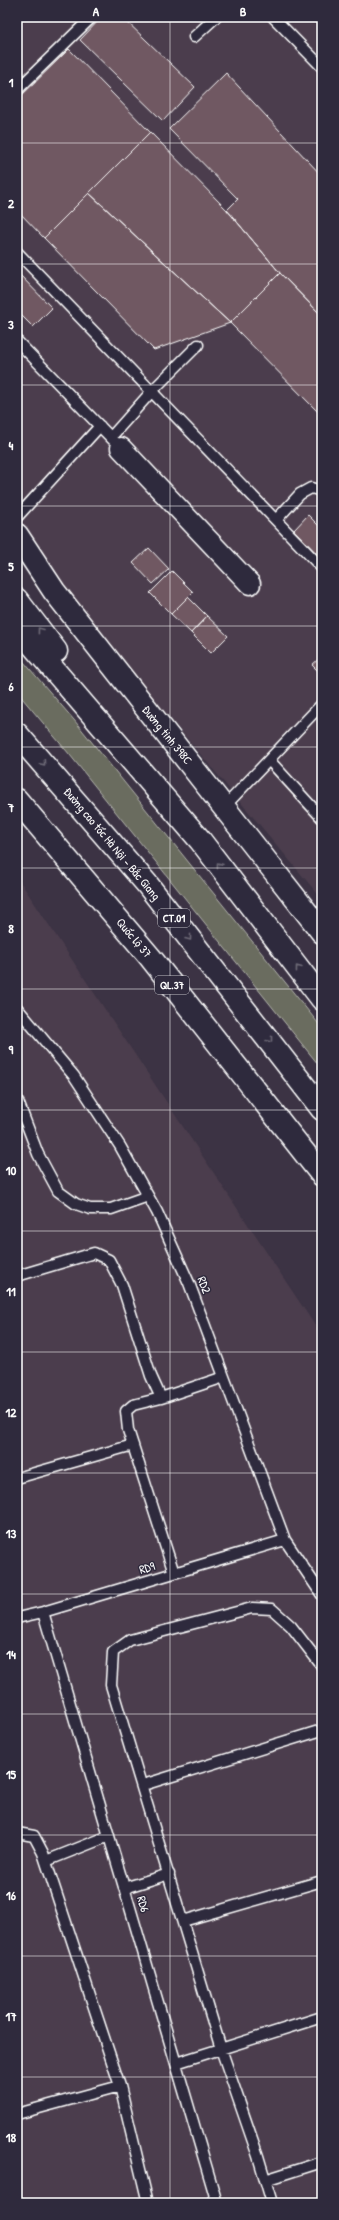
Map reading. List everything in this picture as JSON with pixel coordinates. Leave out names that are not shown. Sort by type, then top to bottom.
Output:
[{"type":"main road","name":"Đường tỉnh 398C","points":[[17,535],[54,591],[322,932]]},
{"type":"main road","points":[[17,600],[322,999]]},
{"type":"main road","points":[[17,627],[200,840]]},
{"type":"main road","name":"Đường cao tốc Hà Nội - Bắc Giang","points":[[17,734],[147,884],[322,1109]]},
{"type":"main road","name":"Quốc lộ 37","points":[[17,800],[150,957],[322,1175]]},
{"type":"street","points":[[116,443],[250,584]]},
{"type":"lane","points":[[17,90],[92,17]]},
{"type":"lane","points":[[194,37],[216,17]]},
{"type":"lane","points":[[273,17],[322,67]]},
{"type":"lane","points":[[17,252],[322,568]]},
{"type":"lane","points":[[17,341],[116,443],[152,391],[198,345]]},
{"type":"lane","points":[[17,517],[100,426]]},
{"type":"lane","points":[[276,520],[300,494],[311,488],[322,491]]},
{"type":"lane","points":[[224,807],[322,704]]},
{"type":"lane","points":[[269,760],[322,818]]},
{"type":"lane","name":"RD2","points":[[17,1008],[74,1076],[120,1146],[158,1212],[189,1283],[285,1540],[322,1595]]},
{"type":"lane","points":[[17,1099],[38,1154],[58,1191],[76,1204],[90,1209],[111,1209],[148,1196]]},
{"type":"lane","points":[[17,1276],[94,1253],[109,1260],[122,1286],[151,1376],[161,1398]]},
{"type":"lane","points":[[174,1573],[128,1430],[126,1411],[133,1406],[224,1377]]},
{"type":"lane","points":[[17,1478],[133,1444]]},
{"type":"lane","name":"RD9","points":[[17,1618],[43,1612],[285,1540]]},
{"type":"lane","points":[[272,2203],[221,2049],[111,1685],[113,1652],[130,1640],[252,1608],[272,1609],[292,1626],[322,1666]]},
{"type":"lane","name":"RD6","points":[[43,1612],[217,2203]]},
{"type":"lane","points":[[142,1785],[322,1730]]},
{"type":"lane","points":[[17,1832],[34,1836],[46,1861],[120,2086],[148,2203]]},
{"type":"lane","points":[[46,1861],[109,1836]]},
{"type":"lane","points":[[124,1888],[169,1874]]},
{"type":"lane","points":[[183,1921],[322,1881]]},
{"type":"lane","points":[[176,2063],[322,2017]]},
{"type":"lane","points":[[17,2114],[120,2086]]},
{"type":"lane","points":[[265,2180],[322,2162]]},
{"type":"shaded area","points":[[17,17],[322,17],[322,899],[17,536]]},
{"type":"shaded area","points":[[17,877],[322,1336],[322,2203],[17,2203]]},
{"type":"green space","points":[[17,654],[74,720],[322,1028],[322,1069],[70,755],[17,692]]},
{"type":"building","points":[[102,17],[122,17],[195,87],[163,121],[80,40]]},
{"type":"building","points":[[69,49],[150,132],[44,238],[17,210],[17,100]]},
{"type":"building","points":[[226,73],[322,176],[322,316],[280,273],[227,210],[238,199],[169,129]]},
{"type":"building","points":[[150,132],[227,210],[280,273],[230,323],[89,193]]},
{"type":"building","points":[[89,193],[230,323],[154,350],[44,238]]},
{"type":"building","points":[[17,272],[52,308],[33,327],[17,311]]},
{"type":"building","points":[[280,273],[322,316],[322,416],[230,323]]},
{"type":"building","points":[[308,515],[322,529],[322,559],[294,530]]},
{"type":"building","points":[[149,548],[169,569],[153,584],[133,563]]},
{"type":"building","points":[[172,571],[193,592],[171,614],[150,593]]},
{"type":"building","points":[[188,597],[207,616],[191,633],[171,614]]},
{"type":"building","points":[[207,616],[228,636],[211,653],[191,633]]},
{"type":"building","points":[[322,656],[322,671],[320,673],[312,665]]}]
